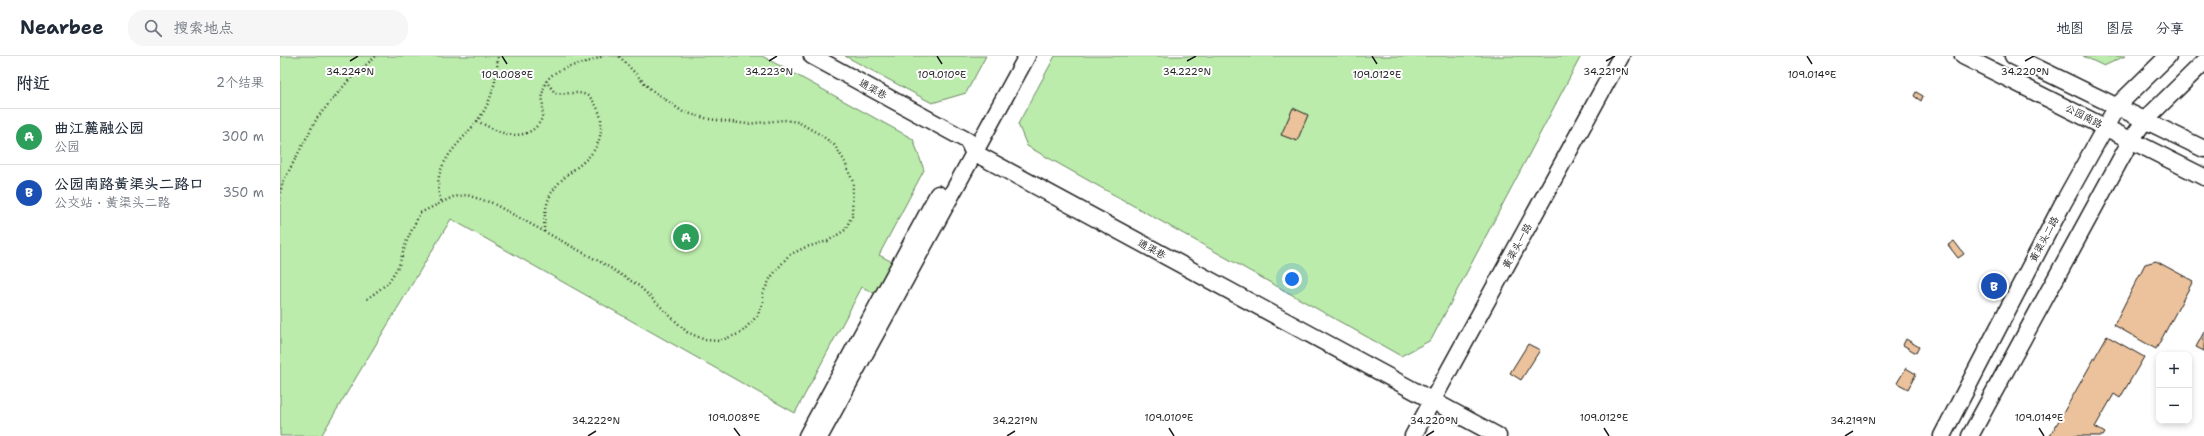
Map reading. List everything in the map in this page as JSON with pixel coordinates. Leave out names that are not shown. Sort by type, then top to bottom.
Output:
[{"type":"street","name":"通渠巷","points":[[812,56],[970,147],[1498,436]]},
{"type":"street","points":[[820,436],[970,147],[1014,56]]},
{"type":"street","points":[[807,436],[898,265],[1027,56]]},
{"type":"street","name":"黄渠头一路","points":[[1413,436],[1621,56]]},
{"type":"street","name":"公园南路","points":[[1963,56],[2204,177]]},
{"type":"street","points":[[2013,56],[2204,149]]},
{"type":"street","name":"黄渠头二路","points":[[1942,436],[2062,205],[2117,106],[2168,56]]},
{"type":"street","points":[[1970,436],[2131,140],[2145,120],[2204,62]]},
{"type":"path","points":[[280,193],[283,182],[317,118],[348,81],[376,56]]},
{"type":"path","points":[[441,201],[437,184],[445,161],[477,121],[490,96],[496,77],[498,56]]},
{"type":"path","points":[[477,121],[499,133],[513,136],[524,134],[535,128],[542,118],[541,93],[546,82],[561,69],[588,63],[603,56]]},
{"type":"path","points":[[367,298],[388,283],[399,265],[407,240],[420,213],[441,201],[467,195],[492,203],[604,264],[632,282],[687,332],[705,340],[719,341],[741,333],[756,316],[763,303],[763,293],[771,277],[789,255],[838,236],[845,230],[852,216],[854,197],[849,171],[834,145],[822,134],[798,122],[784,120],[742,124],[709,119],[683,112],[649,88],[619,56]]},
{"type":"path","points":[[544,232],[544,218],[550,195],[561,181],[588,159],[600,134],[601,122],[600,112],[588,96],[574,93],[555,93],[546,82]]},
{"type":"green space","points":[[280,56],[762,56],[913,139],[924,170],[879,255],[898,265],[882,297],[862,287],[795,413],[451,219],[321,436],[280,436]]},
{"type":"green space","points":[[845,56],[986,56],[966,93],[932,103]]},
{"type":"green space","points":[[1055,56],[1581,56],[1431,340],[1401,356],[1027,146],[1018,124]]},
{"type":"green space","points":[[2083,56],[2125,56],[2104,66]]},
{"type":"building","points":[[1916,92],[1923,96],[1921,101],[1914,96]]},
{"type":"building","points":[[1293,108],[1308,115],[1297,141],[1281,135]]},
{"type":"building","points":[[1954,241],[1964,254],[1958,258],[1948,245]]},
{"type":"building","points":[[2156,261],[2193,281],[2156,349],[2114,325],[2145,264]]},
{"type":"building","points":[[2204,332],[2204,351],[2196,347]]},
{"type":"building","points":[[2107,336],[2144,357],[2120,398],[2114,394],[2095,427],[2105,433],[2103,436],[2050,436]]},
{"type":"building","points":[[1906,339],[1919,347],[1916,353],[1903,345]]},
{"type":"building","points":[[1528,344],[1540,350],[1521,380],[1510,373]]},
{"type":"building","points":[[1906,368],[1916,374],[1908,389],[1897,383]]},
{"type":"place","name":"曲江麓融公园","points":[[686,237]]},
{"type":"place","name":"公园南路黄渠头二路口","points":[[1994,286]]}]
